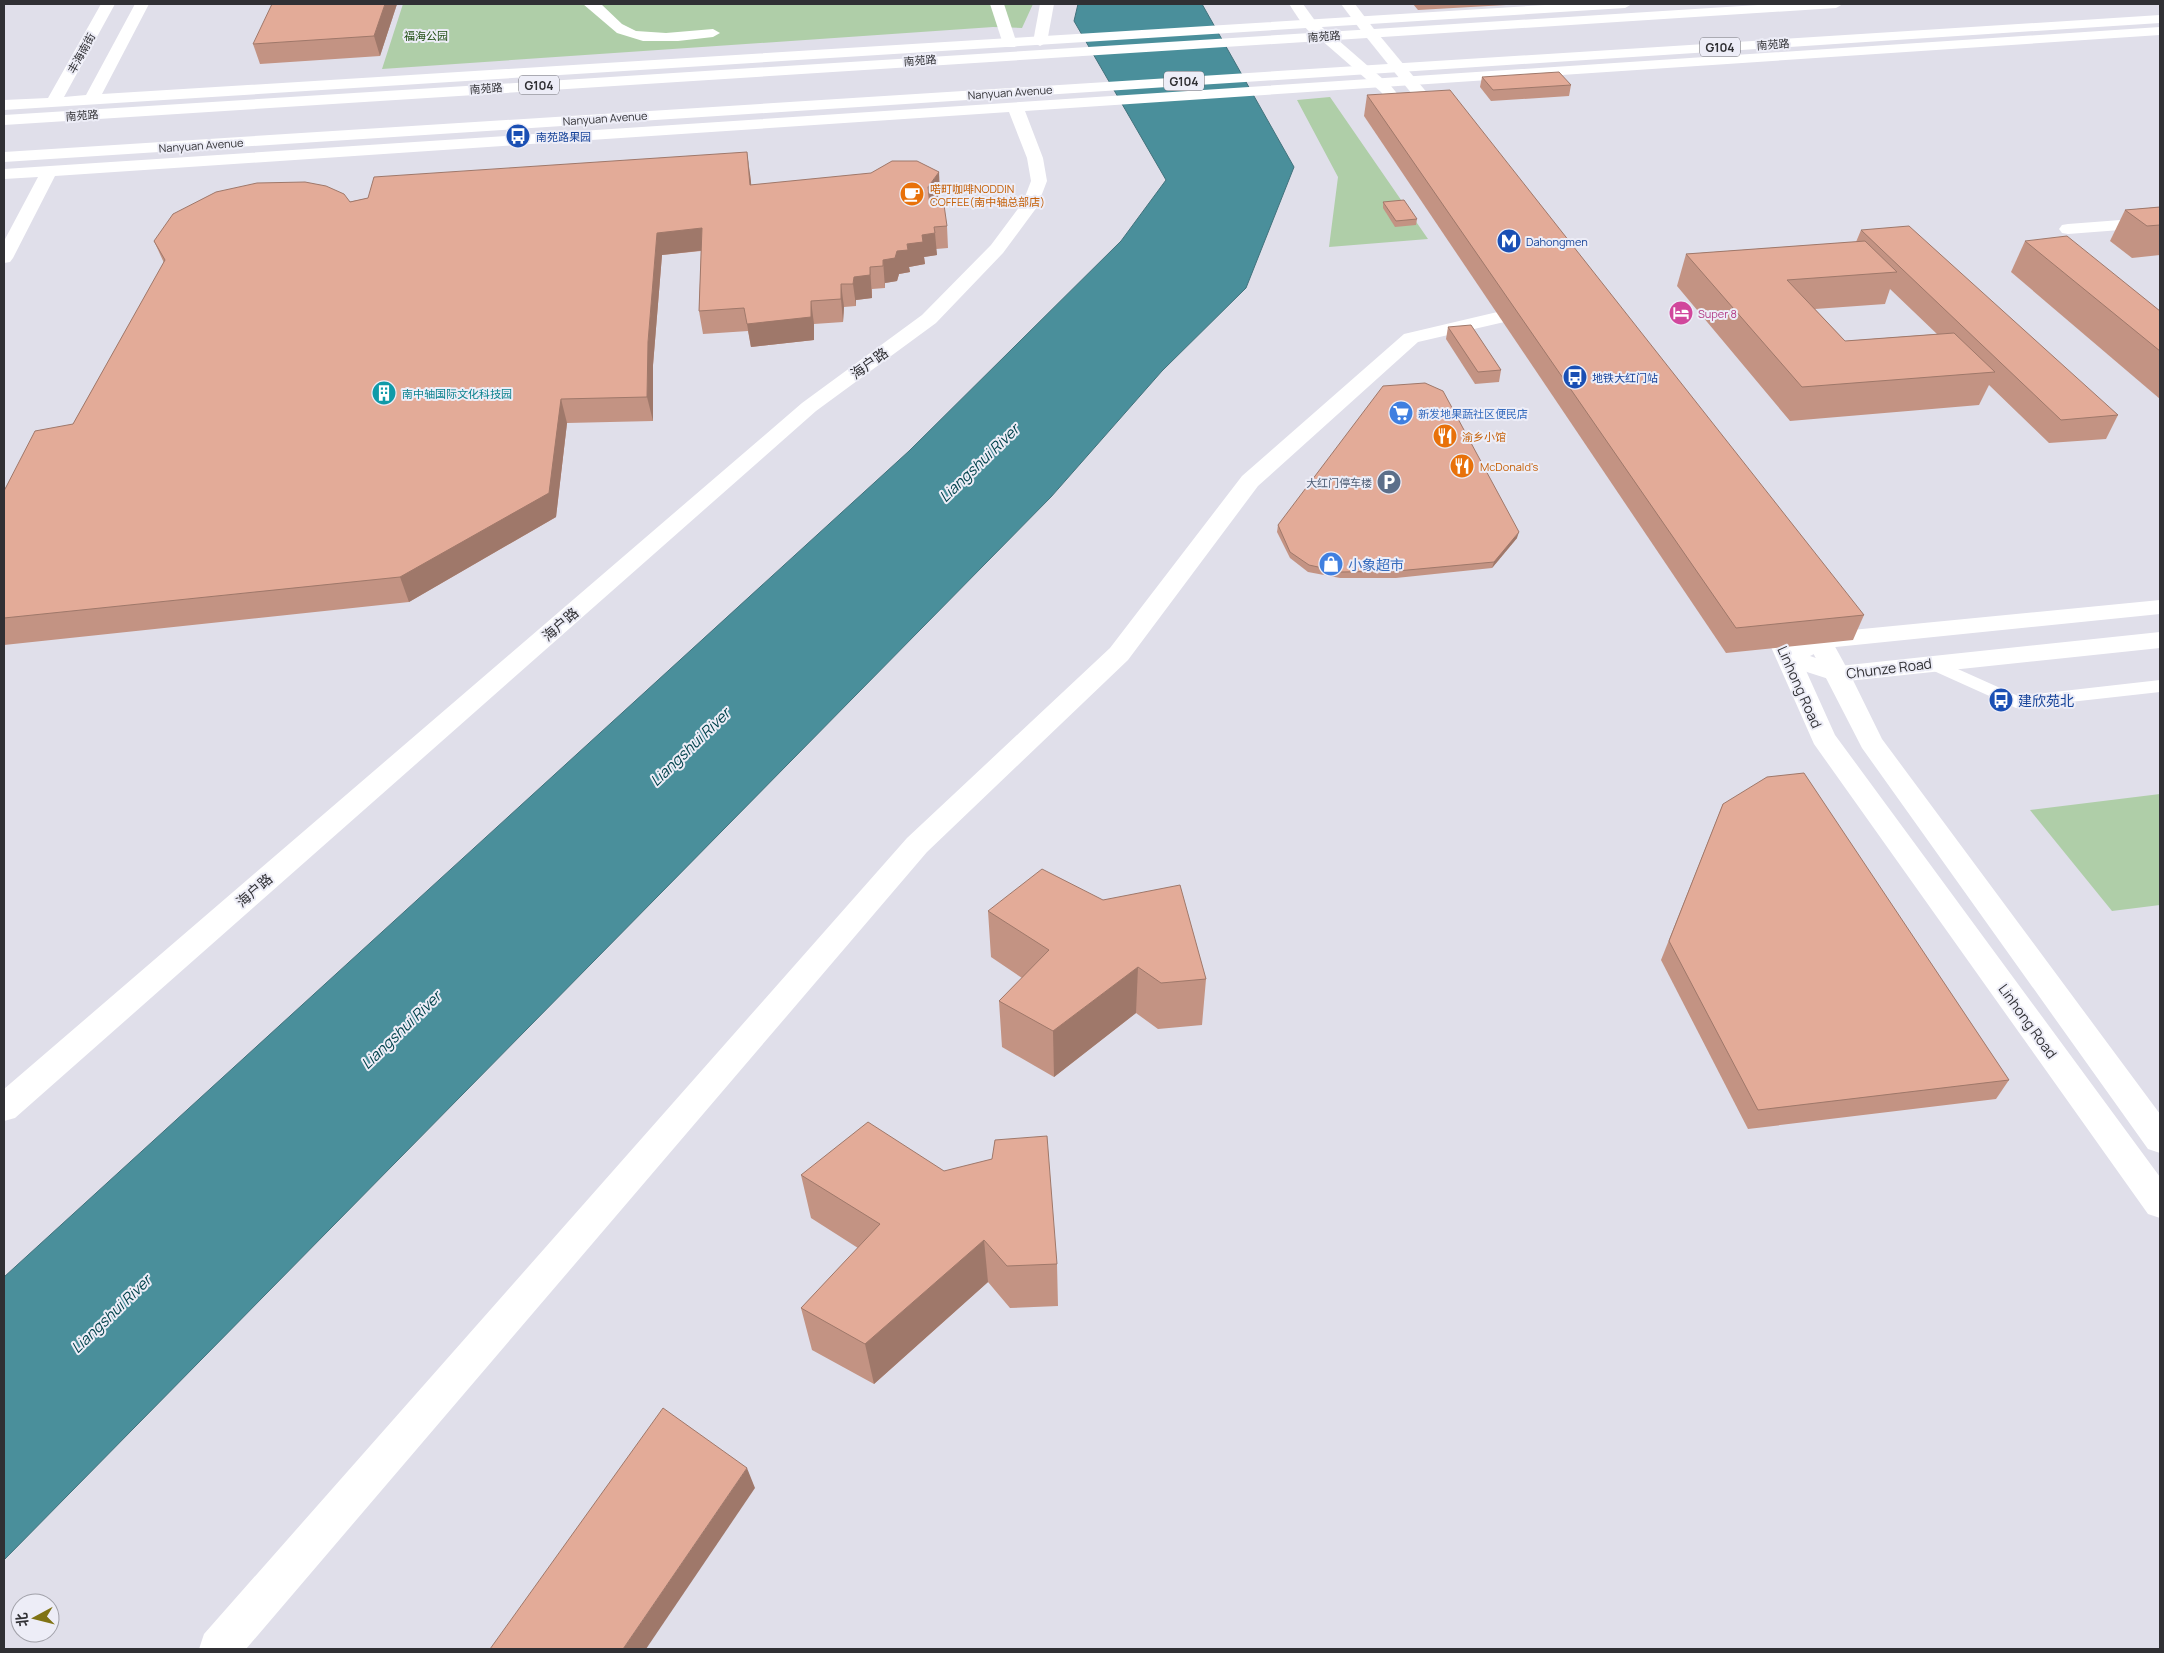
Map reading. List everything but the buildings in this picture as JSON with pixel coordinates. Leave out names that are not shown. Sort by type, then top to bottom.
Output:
[{"type":"main road","name":"丰海南街","points":[[53,102],[108,4]]},
{"type":"main road","points":[[92,100],[142,4]]},
{"type":"main road","points":[[590,4],[600,7],[608,20],[622,30],[646,37],[713,33]]},
{"type":"main road","points":[[997,4],[1010,44]]},
{"type":"main road","points":[[1040,42],[1047,4]]},
{"type":"main road","points":[[1296,4],[1318,30],[1386,89],[1421,134]]},
{"type":"main road","points":[[1348,4],[1453,135]]},
{"type":"main road","points":[[1366,28],[1624,4]]},
{"type":"main road","name":"南苑路","points":[[4,120],[730,73],[1071,45],[1318,30],[1836,4]]},
{"type":"main road","name":"南苑路","points":[[1403,74],[2160,19]]},
{"type":"main road","points":[[4,174],[1015,106],[1089,94],[1285,81],[2160,32]]},
{"type":"main road","points":[[4,105],[1040,42],[1071,45]]},
{"type":"main road","points":[[829,66],[856,53]]},
{"type":"main road","points":[[698,62],[730,73]]},
{"type":"main road","points":[[950,110],[972,94]]},
{"type":"main road","name":"Nanyuan Avenue","points":[[4,158],[972,94],[1089,94]]},
{"type":"main road","name":"海户路","points":[[4,1108],[809,407],[928,319],[997,250],[1031,203],[1039,181],[1035,158],[1015,106]]},
{"type":"main road","points":[[779,107],[846,117]]},
{"type":"main road","points":[[4,258],[49,171]]},
{"type":"main road","points":[[2068,229],[2160,222]]},
{"type":"main road","points":[[219,1649],[917,845],[1119,654],[1250,481],[1412,338],[1546,305]]},
{"type":"main road","points":[[1791,592],[1821,641],[1871,742],[2160,1139]]},
{"type":"main road","name":"Linhong Road","points":[[1756,597],[1768,612],[1823,738],[2160,1203]]},
{"type":"main road","points":[[1788,657],[1821,641],[2160,608]]},
{"type":"main road","name":"Chunze Road","points":[[1788,657],[1838,674],[2160,640]]},
{"type":"lane","points":[[1931,663],[2016,702],[2160,686]]},
{"type":"green space","name":"福海公园","points":[[403,4],[1033,4],[1022,28],[993,27],[382,69]]},
{"type":"green space","points":[[1330,97],[1428,239],[1329,247],[1338,177],[1297,100]]},
{"type":"green space","points":[[2160,794],[2160,905],[2112,911],[2030,810]]},
{"type":"water","name":"Liangshui River","points":[[1078,4],[1202,4],[1294,167],[1246,288],[1162,371],[1051,497],[4,1560],[4,1277],[909,451],[1121,241],[1166,180],[1074,21]]},
{"type":"place","name":"南苑路果园","points":[[518,136]]},
{"type":"place","name":"喏町咖啡NODDIN COFFEE(南中轴总部店)","points":[[912,194]]},
{"type":"place","name":"Dahongmen","points":[[1509,241]]},
{"type":"place","name":"Super 8","points":[[1681,313]]},
{"type":"place","name":"地铁大红门站","points":[[1575,377]]},
{"type":"place","name":"南中轴国际文化科技园","points":[[384,393]]},
{"type":"place","name":"新发地果蔬社区便民店","points":[[1401,413]]},
{"type":"place","name":"渝乡小馆","points":[[1445,436]]},
{"type":"place","name":"McDonald's","points":[[1462,466]]},
{"type":"place","name":"大红门停车楼","points":[[1389,482]]},
{"type":"place","name":"小象超市","points":[[1331,564]]},
{"type":"place","name":"建欣苑北","points":[[2001,700]]}]
